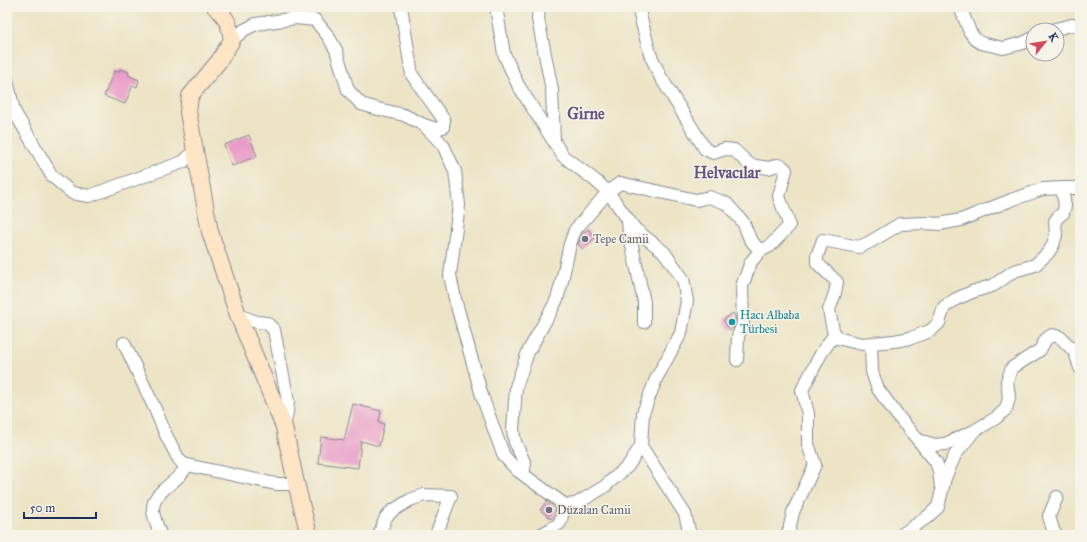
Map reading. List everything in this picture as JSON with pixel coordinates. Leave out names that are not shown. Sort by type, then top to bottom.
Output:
[{"type":"street","points":[[215,7],[222,13],[229,24],[232,40]]},
{"type":"street","points":[[309,535],[284,427],[238,315],[210,232],[188,112],[190,96],[219,61],[232,40],[244,30],[256,24],[296,18],[314,20],[328,36],[336,50],[348,90],[361,104],[404,115],[436,129],[443,127],[444,120],[412,75],[401,7]]},
{"type":"street","points":[[424,125],[443,145],[455,172],[459,204],[450,274],[457,307],[482,396],[504,456],[517,470],[565,505],[576,504],[604,487],[628,466],[641,446],[643,413],[656,379],[681,333],[687,301],[682,279],[664,252],[635,229],[608,192],[563,156],[518,85],[504,54],[496,7]]},
{"type":"street","points":[[539,7],[538,19],[552,90],[554,142]]},
{"type":"street","points":[[638,7],[650,54],[660,76],[705,149],[713,153],[725,149],[734,150],[750,165],[769,168],[777,165],[782,166],[786,170],[780,196],[789,226],[770,246],[760,251],[750,262],[742,286],[743,324],[738,336],[736,360]]},
{"type":"street","points":[[960,7],[970,32],[976,40],[981,43],[1003,48],[1025,42]]},
{"type":"street","points":[[1065,26],[1072,24],[1080,26]]},
{"type":"street","points":[[7,80],[14,111],[52,176],[72,193],[88,196],[183,162],[195,150]]},
{"type":"street","points":[[522,474],[526,466],[516,442],[513,430],[516,387],[528,352],[554,308],[575,230],[608,192],[620,183],[696,200],[709,198],[726,204],[743,222],[750,239],[760,251]]},
{"type":"street","points":[[1062,188],[1065,206],[1063,213],[1055,221],[1056,235],[1053,245],[1048,253],[1035,265],[1014,271],[994,285],[956,299],[944,307],[939,323],[930,331],[911,338],[871,344],[862,344],[837,338],[833,330],[829,310],[837,282],[817,263],[817,256],[823,240],[859,247],[900,224],[940,224],[961,220],[1043,189],[1062,188],[1076,188],[1080,190]]},
{"type":"street","points":[[628,220],[630,240],[644,302],[644,322]]},
{"type":"street","points":[[238,315],[257,322],[267,322],[274,330],[288,401],[284,427]]},
{"type":"street","points":[[786,535],[790,531],[793,512],[815,465],[808,444],[808,414],[802,390],[822,352],[835,334]]},
{"type":"street","points":[[918,440],[935,445],[945,444],[974,431],[996,418],[1006,409],[1009,398],[1007,381],[1012,368],[1040,350],[1046,339],[1052,335],[1060,337],[1075,352],[1080,368]]},
{"type":"street","points":[[124,344],[180,460],[187,465],[276,484],[296,483]]},
{"type":"street","points":[[871,344],[872,372],[878,389],[897,415],[936,462],[939,471],[942,493]]},
{"type":"street","points":[[901,535],[926,518],[938,507],[945,478],[955,455],[974,431]]},
{"type":"street","points":[[641,446],[685,514],[690,535]]},
{"type":"street","points":[[160,535],[153,511],[153,502],[157,495],[180,476],[187,465]]},
{"type":"street","points":[[379,535],[386,517],[392,511],[410,500],[424,495],[452,496],[436,535]]},
{"type":"street","points":[[1056,535],[1049,516],[1057,497]]},
{"type":"street","points":[[558,535],[565,505]]},
{"type":"street","points":[[540,535],[560,523]]},
{"type":"building","points":[[120,69],[129,72],[128,75],[139,80],[137,87],[133,85],[125,104],[104,96],[114,71],[119,72]]},
{"type":"building","points":[[249,135],[257,156],[232,166],[224,145]]},
{"type":"building","name":"Tepe Camii","points":[[588,229],[595,238],[582,249],[578,244],[582,234]]},
{"type":"building","name":"Hacı Albaba Türbesi","points":[[733,313],[735,316],[735,323],[733,328],[730,330],[723,320]]},
{"type":"building","points":[[353,404],[381,411],[379,422],[384,424],[379,446],[361,441],[358,468],[318,463],[321,437],[344,440]]},
{"type":"building","name":"Düzalan Camii","points":[[547,501],[556,509],[554,516],[551,519],[540,510]]},
{"type":"place","name":"Tepe Camii","points":[[585,239]]},
{"type":"place","name":"Hacı Albaba Türbesi","points":[[732,322]]},
{"type":"place","name":"Düzalan Camii","points":[[549,510]]},
{"type":"district","name":"Girne","points":[[586,113]]},
{"type":"district","name":"Helvacılar","points":[[727,172]]}]
